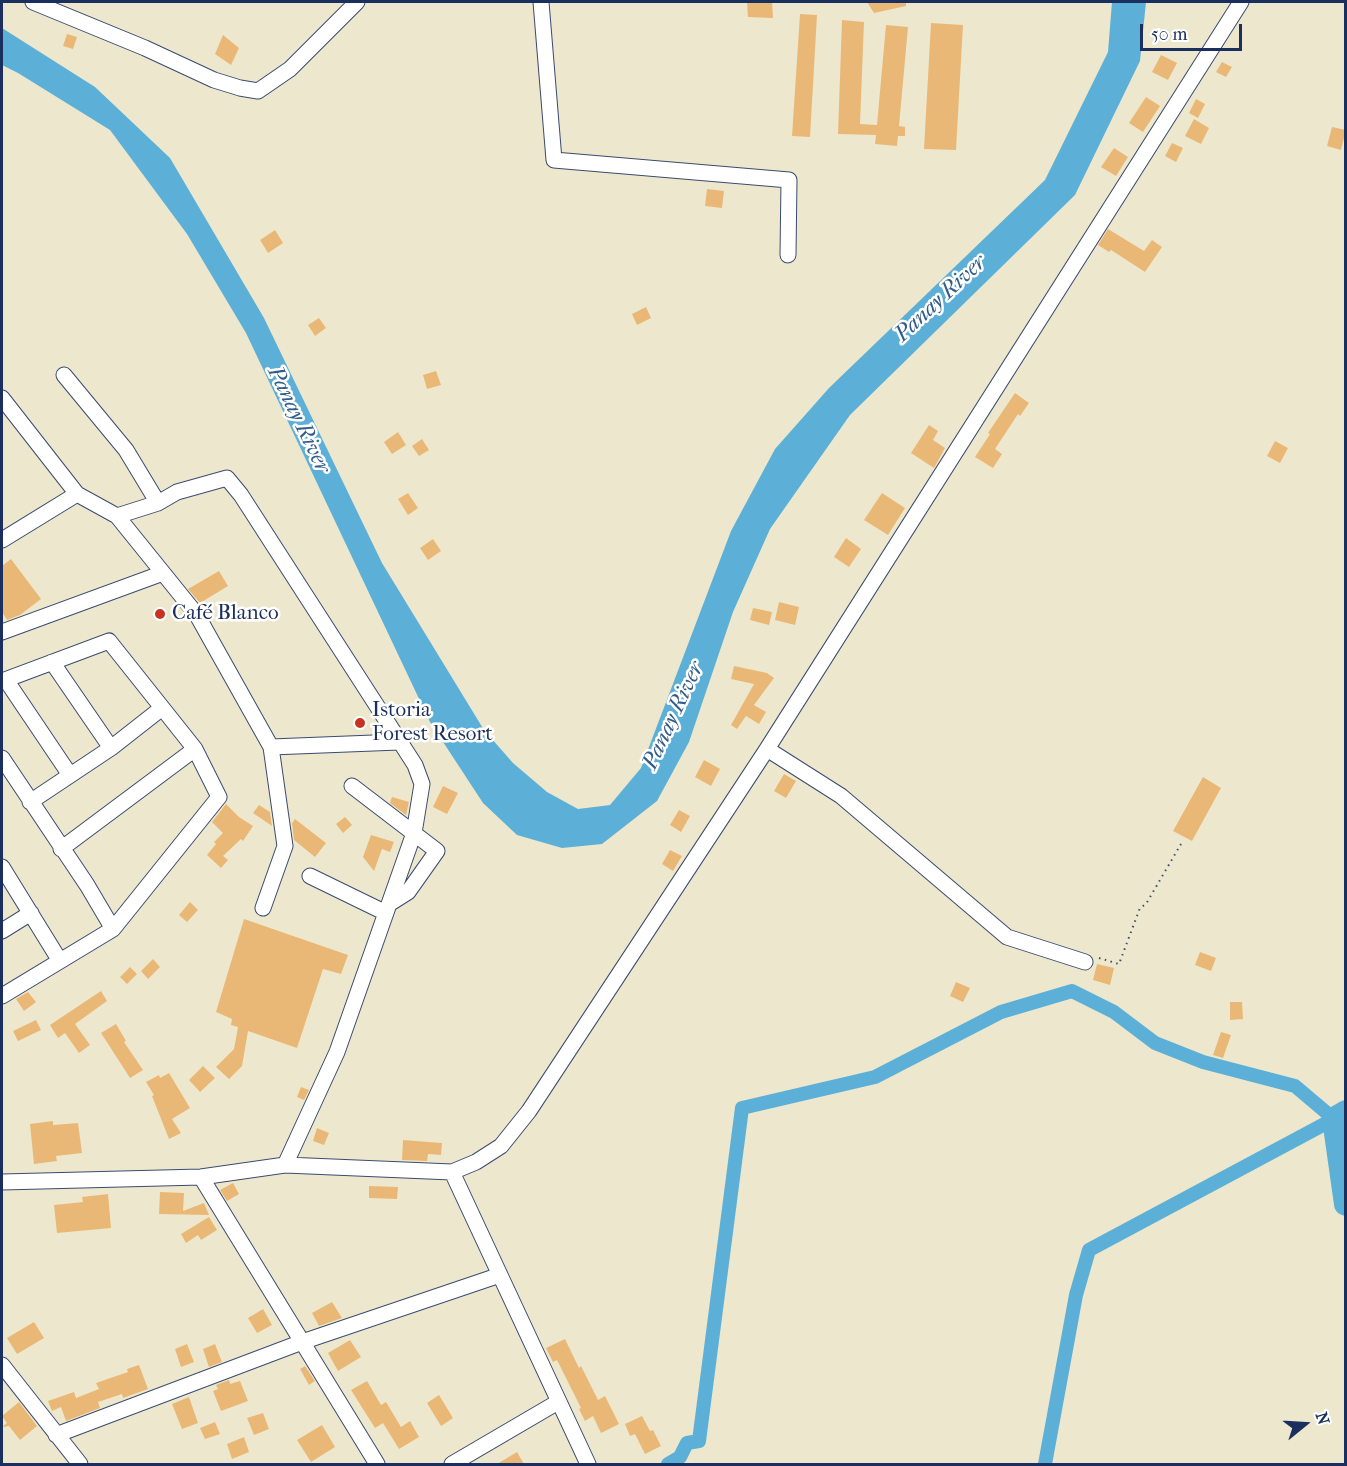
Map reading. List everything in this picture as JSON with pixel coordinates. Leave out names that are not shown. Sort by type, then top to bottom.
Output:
[{"type":"street","points":[[33,2],[145,48],[214,80],[258,91],[290,69],[357,2]]},
{"type":"street","points":[[540,2],[555,160],[789,180],[788,255]]},
{"type":"street","points":[[2,1182],[201,1177],[285,1165],[452,1172],[476,1162],[501,1146],[529,1111],[767,749],[1241,2]]},
{"type":"street","points":[[64,375],[126,450],[158,502]]},
{"type":"street","points":[[2,398],[77,494],[117,516],[197,615],[271,747],[285,846],[262,908]]},
{"type":"street","points":[[117,516],[158,502],[177,492],[227,478],[241,495],[416,765],[422,784],[414,833],[337,1052],[285,1165]]},
{"type":"street","points":[[2,540],[77,494]]},
{"type":"street","points":[[2,632],[163,573]]},
{"type":"street","points":[[2,996],[113,929],[219,797],[195,749],[109,641],[4,681],[70,775]]},
{"type":"street","points":[[52,662],[111,748]]},
{"type":"street","points":[[30,802],[111,748],[162,708]]},
{"type":"street","points":[[271,747],[399,742]]},
{"type":"street","points":[[61,849],[195,749]]},
{"type":"street","points":[[767,749],[841,796],[1007,937],[1085,962]]},
{"type":"street","points":[[2,758],[87,885],[113,929]]},
{"type":"street","points":[[352,786],[437,851],[408,892],[387,908]]},
{"type":"street","points":[[2,867],[60,961]]},
{"type":"street","points":[[310,876],[387,908]]},
{"type":"street","points":[[2,931],[31,913]]},
{"type":"street","points":[[452,1172],[588,1464]]},
{"type":"street","points":[[201,1177],[377,1464]]},
{"type":"street","points":[[56,1435],[302,1342],[500,1275]]},
{"type":"street","points":[[2,1365],[80,1464]]},
{"type":"street","points":[[452,1464],[558,1402]]},
{"type":"path","points":[[1085,962],[1100,958],[1119,964],[1140,908],[1146,904],[1181,844]]},
{"type":"water","name":"Panay River","points":[[1112,2],[1146,2],[1140,61],[1075,195],[850,415],[770,529],[733,612],[689,742],[657,801],[602,844],[562,848],[517,835],[483,803],[430,722],[246,333],[187,234],[110,130],[2,65],[2,28],[95,87],[170,158],[264,318],[382,563],[484,730],[513,763],[547,792],[578,809],[610,805],[641,768],[731,531],[775,449],[829,388],[1045,180],[1108,52]]},
{"type":"building","points":[[747,2],[772,2],[773,18],[748,17]]},
{"type":"building","points":[[867,2],[906,2],[906,6],[874,13]]},
{"type":"building","points":[[800,14],[817,15],[810,137],[792,136]]},
{"type":"building","points":[[842,20],[864,22],[860,124],[877,125],[886,25],[908,27],[899,126],[905,127],[905,136],[898,136],[897,146],[875,144],[876,135],[838,134]]},
{"type":"building","points":[[931,23],[963,25],[956,150],[924,149]]},
{"type":"building","points":[[67,34],[77,37],[73,49],[63,46]]},
{"type":"building","points":[[223,35],[239,48],[231,65],[215,54]]},
{"type":"building","points":[[1161,55],[1177,63],[1168,80],[1152,72]]},
{"type":"building","points":[[1222,62],[1232,67],[1226,77],[1216,72]]},
{"type":"building","points":[[1146,97],[1160,106],[1143,132],[1129,123]]},
{"type":"building","points":[[1196,99],[1205,104],[1198,118],[1189,113]]},
{"type":"building","points":[[1194,119],[1209,128],[1201,144],[1185,136]]},
{"type":"building","points":[[1332,127],[1346,130],[1341,150],[1327,146]]},
{"type":"building","points":[[1172,143],[1183,148],[1176,162],[1165,156]]},
{"type":"building","points":[[1114,148],[1128,157],[1116,176],[1101,167]]},
{"type":"building","points":[[707,189],[724,191],[722,208],[705,206]]},
{"type":"building","points":[[1108,229],[1144,251],[1152,240],[1162,247],[1145,272],[1111,250],[1109,252],[1098,245]]},
{"type":"building","points":[[275,230],[283,243],[268,253],[260,240]]},
{"type":"building","points":[[646,307],[651,318],[637,325],[632,314]]},
{"type":"building","points":[[319,318],[326,328],[315,336],[308,325]]},
{"type":"building","points":[[436,371],[441,385],[427,389],[423,375]]},
{"type":"building","points":[[1015,393],[1029,403],[1020,416],[1018,414],[995,449],[1002,454],[993,468],[975,457]]},
{"type":"building","points":[[929,425],[938,431],[933,440],[945,448],[934,468],[911,453]]},
{"type":"building","points":[[398,432],[406,445],[392,454],[384,442]]},
{"type":"building","points":[[422,439],[429,450],[419,456],[412,446]]},
{"type":"building","points":[[1275,441],[1288,448],[1280,463],[1267,456]]},
{"type":"building","points":[[408,493],[418,508],[408,515],[398,499]]},
{"type":"building","points":[[882,493],[905,508],[888,535],[864,520]]},
{"type":"building","points":[[846,538],[861,549],[849,567],[834,557]]},
{"type":"building","points":[[433,539],[441,551],[428,560],[420,548]]},
{"type":"building","points":[[11,559],[41,599],[20,615],[7,620],[2,612],[2,566]]},
{"type":"building","points":[[219,571],[228,586],[200,603],[188,589]]},
{"type":"building","points":[[779,602],[799,607],[795,625],[775,620]]},
{"type":"building","points":[[753,608],[772,612],[769,625],[750,620]]},
{"type":"building","points":[[734,666],[767,673],[774,678],[754,705],[766,712],[759,724],[746,716],[737,729],[731,725],[754,684],[731,679]]},
{"type":"building","points":[[704,760],[720,769],[711,786],[695,777]]},
{"type":"building","points":[[784,774],[796,781],[786,798],[774,791]]},
{"type":"building","points":[[1203,777],[1221,788],[1192,841],[1173,831]]},
{"type":"building","points":[[443,786],[458,793],[447,814],[433,807]]},
{"type":"building","points":[[392,797],[409,802],[406,815],[390,803]]},
{"type":"building","points":[[226,804],[239,817],[253,826],[243,841],[241,839],[223,856],[228,860],[221,868],[207,855],[216,844],[214,842],[223,833],[212,822]]},
{"type":"building","points":[[259,805],[270,812],[272,826],[253,813]]},
{"type":"building","points":[[679,810],[690,816],[681,832],[670,825]]},
{"type":"building","points":[[345,817],[352,825],[343,833],[336,824]]},
{"type":"building","points":[[295,819],[326,843],[315,857],[294,840],[292,823]]},
{"type":"building","points":[[371,835],[394,842],[390,852],[382,849],[374,871],[363,857]]},
{"type":"building","points":[[670,850],[682,856],[673,871],[662,864]]},
{"type":"building","points":[[190,902],[198,910],[187,922],[179,915]]},
{"type":"building","points":[[244,919],[348,955],[341,974],[323,969],[297,1048],[248,1031],[242,1066],[229,1079],[216,1067],[234,1049],[238,1027],[231,1025],[232,1019],[216,1012]]},
{"type":"building","points":[[1200,952],[1216,958],[1211,971],[1195,965]]},
{"type":"building","points":[[153,959],[160,967],[148,979],[141,971]]},
{"type":"building","points":[[1097,964],[1114,968],[1110,985],[1093,980]]},
{"type":"building","points":[[130,967],[137,974],[127,984],[120,977]]},
{"type":"building","points":[[956,982],[970,988],[963,1002],[950,996]]},
{"type":"building","points":[[101,991],[107,1001],[75,1024],[90,1045],[79,1053],[65,1033],[58,1038],[50,1025]]},
{"type":"building","points":[[28,992],[36,1002],[24,1011],[16,999]]},
{"type":"building","points":[[1230,1002],[1242,1002],[1243,1019],[1230,1020]]},
{"type":"building","points":[[36,1020],[41,1030],[18,1041],[13,1031]]},
{"type":"building","points":[[116,1024],[126,1041],[124,1042],[143,1070],[130,1078],[101,1033]]},
{"type":"building","points":[[1221,1032],[1231,1035],[1223,1058],[1213,1055]]},
{"type":"building","points":[[203,1066],[215,1078],[200,1092],[189,1080]]},
{"type":"building","points":[[169,1073],[190,1108],[172,1119],[181,1133],[169,1139],[152,1096],[154,1095],[146,1082]]},
{"type":"building","points":[[301,1087],[309,1090],[304,1100],[297,1097]]},
{"type":"building","points":[[53,1121],[53,1125],[78,1123],[82,1153],[56,1156],[57,1161],[34,1164],[30,1124]]},
{"type":"building","points":[[317,1128],[329,1133],[324,1145],[313,1141]]},
{"type":"building","points":[[403,1140],[442,1143],[441,1155],[428,1154],[427,1161],[402,1160]]},
{"type":"building","points":[[233,1183],[239,1194],[227,1201],[220,1190]]},
{"type":"building","points":[[369,1186],[398,1187],[397,1199],[369,1198]]},
{"type":"building","points":[[160,1192],[184,1193],[183,1211],[204,1203],[209,1215],[159,1214]]},
{"type":"building","points":[[108,1194],[111,1228],[57,1233],[54,1205],[83,1202],[82,1197]]},
{"type":"building","points":[[209,1217],[217,1230],[201,1240],[198,1235],[186,1243],[181,1234]]},
{"type":"building","points":[[332,1302],[342,1318],[319,1326],[312,1313]]},
{"type":"building","points":[[263,1309],[272,1325],[257,1333],[248,1318]]},
{"type":"building","points":[[34,1322],[44,1338],[17,1354],[7,1338]]},
{"type":"building","points":[[565,1339],[598,1400],[605,1396],[619,1424],[601,1433],[593,1416],[585,1421],[557,1360],[553,1362],[546,1348]]},
{"type":"building","points":[[350,1340],[361,1357],[338,1371],[328,1353]]},
{"type":"building","points":[[187,1344],[194,1362],[181,1367],[175,1349]]},
{"type":"building","points":[[215,1344],[222,1362],[209,1367],[203,1349]]},
{"type":"building","points":[[139,1365],[148,1389],[123,1398],[122,1394],[98,1402],[100,1408],[66,1421],[61,1407],[52,1411],[48,1401],[74,1392],[76,1398],[99,1389],[96,1383],[128,1372],[127,1369]]},
{"type":"building","points":[[305,1366],[315,1381],[309,1385],[300,1369]]},
{"type":"building","points":[[229,1380],[230,1384],[240,1381],[248,1401],[221,1411],[213,1391],[218,1389],[216,1385]]},
{"type":"building","points":[[367,1381],[381,1405],[386,1402],[401,1427],[410,1421],[419,1437],[399,1449],[383,1423],[375,1428],[351,1390]]},
{"type":"building","points":[[439,1395],[453,1418],[441,1426],[427,1403]]},
{"type":"building","points":[[189,1397],[198,1423],[182,1429],[172,1404]]},
{"type":"building","points":[[19,1402],[37,1426],[20,1440],[9,1426],[3,1426],[7,1423],[2,1416]]},
{"type":"building","points":[[263,1413],[269,1429],[254,1435],[247,1418]]},
{"type":"building","points":[[642,1416],[650,1431],[653,1430],[661,1446],[645,1454],[635,1434],[630,1436],[625,1424]]},
{"type":"building","points":[[215,1422],[220,1434],[205,1439],[200,1428]]},
{"type":"building","points":[[322,1425],[335,1447],[311,1462],[297,1440]]},
{"type":"building","points":[[244,1437],[249,1452],[232,1459],[227,1444]]},
{"type":"building","points":[[517,1452],[524,1464],[497,1464]]},
{"type":"waterway","points":[[668,1464],[680,1457],[687,1443],[699,1441],[742,1108],[875,1077],[1001,1012],[1072,991],[1114,1012],[1155,1043],[1203,1062],[1295,1086],[1334,1119],[1089,1250],[1076,1295],[1045,1464]]},
{"type":"waterway","points":[[1346,1112],[1334,1119],[1346,1204]]},
{"type":"place","name":"Café Blanco","points":[[160,614]]},
{"type":"place","name":"Istoria Forest Resort","points":[[360,723]]}]
